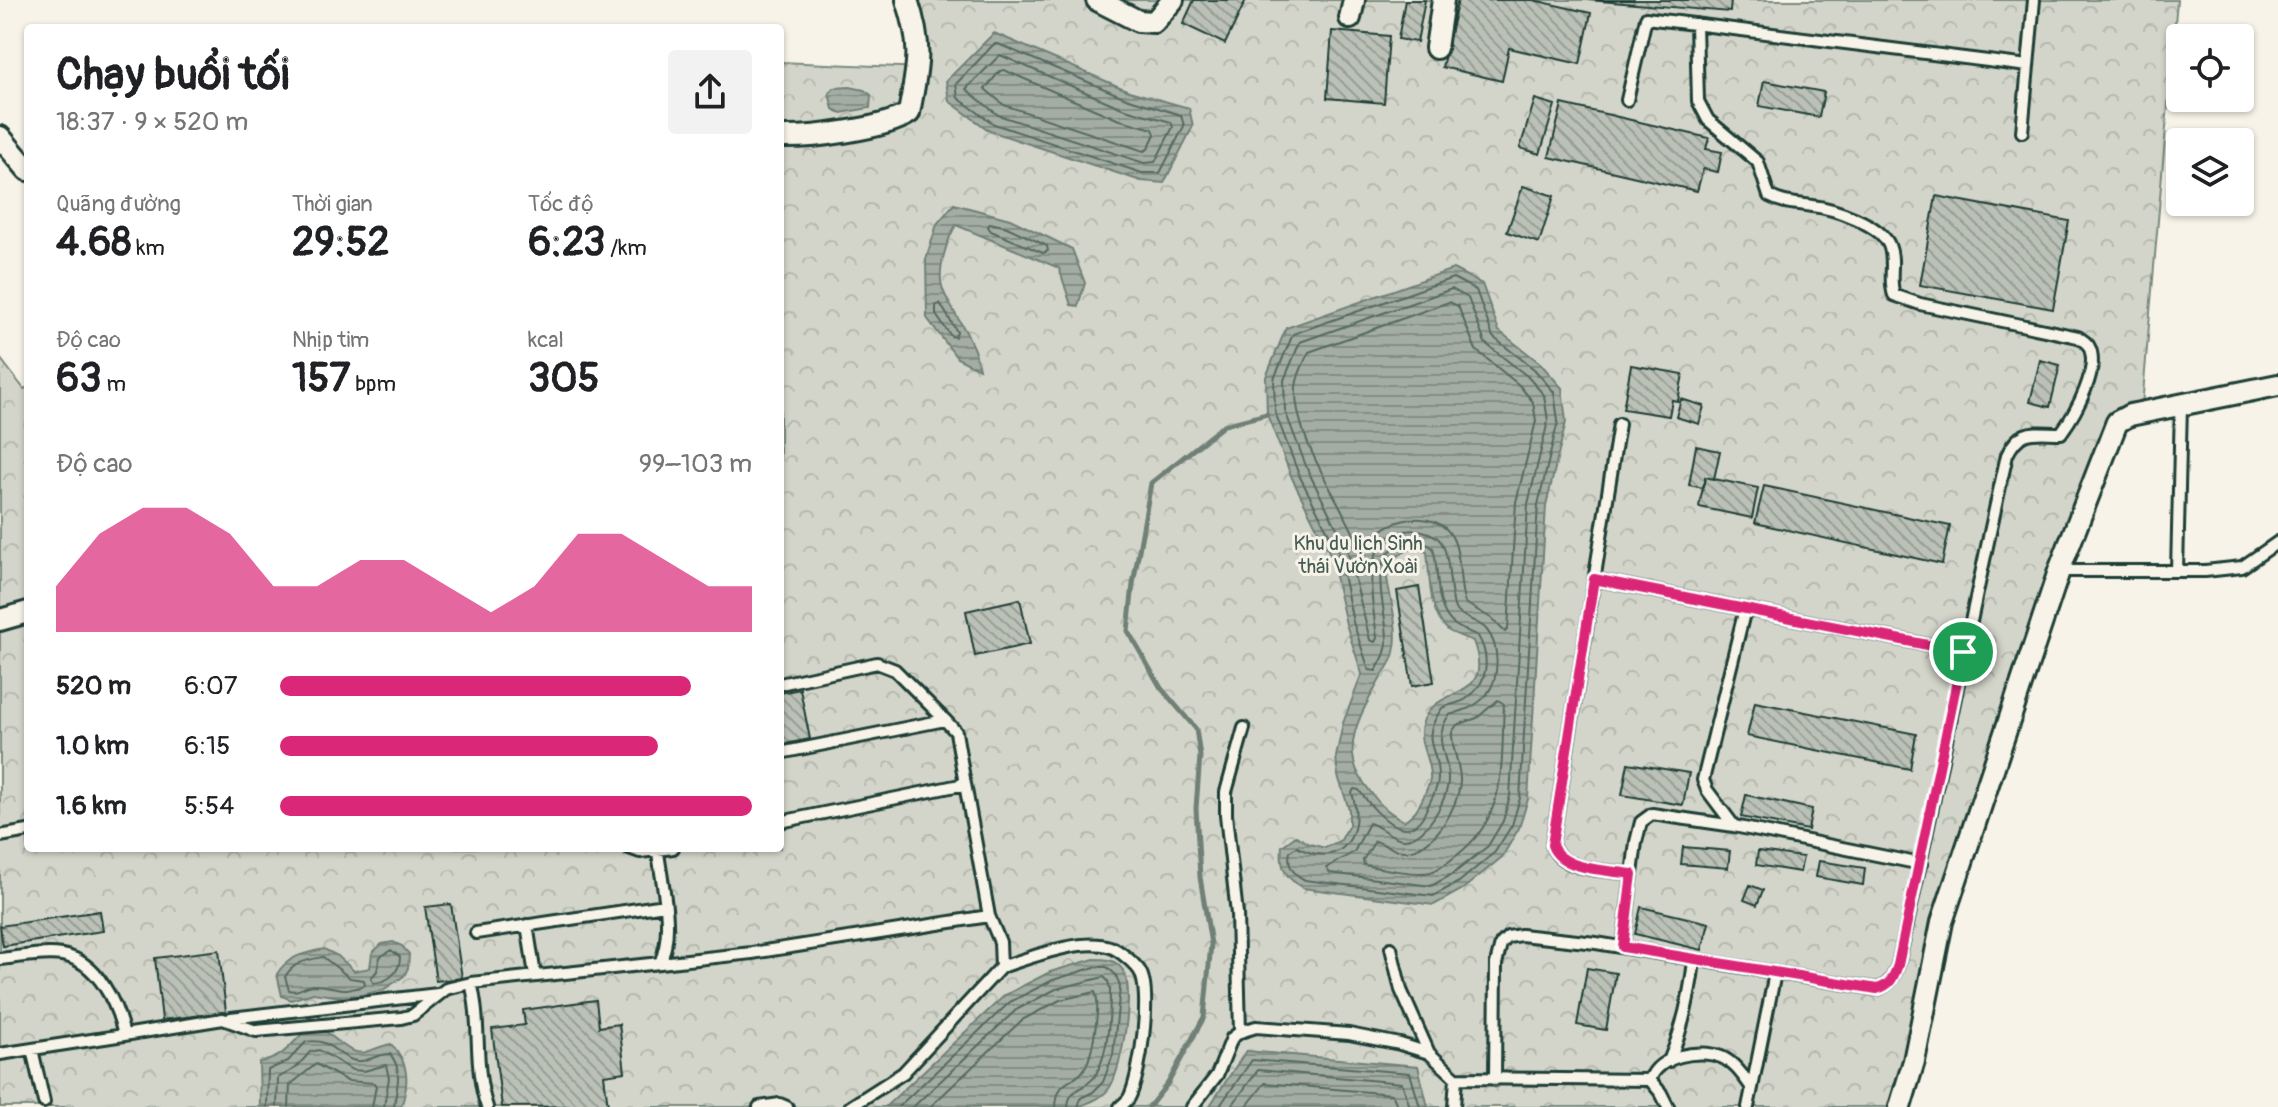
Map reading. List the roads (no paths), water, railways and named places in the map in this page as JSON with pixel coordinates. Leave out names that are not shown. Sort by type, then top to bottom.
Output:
[{"type":"street","points":[[784,137],[849,130],[898,120],[909,113],[920,57],[916,27],[907,0]]},
{"type":"street","points":[[1097,0],[1138,21],[1154,22],[1173,0]]},
{"type":"street","points":[[1436,48],[1443,0]]},
{"type":"street","points":[[0,137],[24,165]]},
{"type":"street","points":[[1900,1107],[1914,1061],[1942,922],[2059,571],[2117,422],[2130,415],[2278,385]]},
{"type":"street","points":[[0,620],[24,613]]},
{"type":"lane","points":[[2022,132],[2034,0]]},
{"type":"lane","points":[[1627,100],[1646,18],[2028,66]]},
{"type":"lane","points":[[1495,1080],[1496,964],[1501,944],[1508,937],[1521,935],[1623,947],[1877,989],[1886,987],[1892,980],[1921,864],[1963,652],[2007,455],[2014,439],[2024,434],[2061,433],[2073,417],[2093,367],[2088,345],[2078,337],[1920,304],[1894,295],[1890,285],[1893,263],[1889,245],[1867,224],[1814,206],[1784,204],[1769,196],[1758,162],[1708,120],[1698,101],[1696,24]]},
{"type":"lane","points":[[2177,571],[2181,405]]},
{"type":"lane","points":[[1619,424],[1552,845],[1555,854],[1562,860],[1632,874]]},
{"type":"lane","points":[[2059,571],[2177,571],[2242,567],[2278,542]]},
{"type":"lane","points":[[1594,579],[1963,652]]},
{"type":"lane","points":[[1734,826],[1703,780],[1745,609]]},
{"type":"lane","points":[[784,683],[877,663],[895,670],[956,732],[989,916],[1000,942],[1001,967]]},
{"type":"lane","points":[[784,752],[945,720]]},
{"type":"lane","points":[[1240,1032],[1237,914],[1226,792],[1244,728]]},
{"type":"lane","points":[[784,821],[965,784]]},
{"type":"lane","points":[[1623,947],[1641,822],[1652,814],[1734,826],[1921,864]]},
{"type":"lane","points":[[0,836],[24,832]]},
{"type":"lane","points":[[640,852],[658,852],[665,905],[664,953],[660,963]]},
{"type":"lane","points":[[476,933],[665,905]]},
{"type":"lane","points":[[223,1019],[256,1031],[401,1018],[413,1015],[446,989],[471,983],[752,953],[989,916]]},
{"type":"lane","points":[[527,925],[535,975]]},
{"type":"lane","points":[[850,1107],[903,1073],[1001,967],[1084,945],[1111,947],[1140,971],[1145,994],[1136,1078],[1128,1099],[1120,1107]]},
{"type":"lane","points":[[1391,948],[1401,990],[1429,1053],[1456,1078],[1650,1080],[1668,1107]]},
{"type":"lane","points":[[0,959],[51,954],[66,956],[80,963],[100,979],[115,1005],[124,1035]]},
{"type":"lane","points":[[1669,1061],[1681,1034],[1694,961]]},
{"type":"lane","points":[[1748,1107],[1775,973]]},
{"type":"lane","points":[[471,983],[476,1009],[480,1087],[487,1107]]},
{"type":"lane","points":[[0,1054],[223,1019],[440,994]]},
{"type":"lane","points":[[1192,1107],[1217,1075],[1232,1038],[1256,1027],[1349,1034],[1429,1053]]},
{"type":"lane","points":[[32,1049],[44,1102]]},
{"type":"lane","points":[[1650,1080],[1652,1072],[1683,1053],[1721,1056],[1735,1067],[1752,1088]]},
{"type":"lane","points":[[1454,1107],[1456,1078]]},
{"type":"lane","points":[[759,1107],[780,1104],[787,1107]]},
{"type":"water","points":[[994,33],[1129,91],[1189,108],[1193,126],[1164,183],[1141,181],[990,131],[949,101],[946,81]]},
{"type":"water","points":[[850,87],[871,95],[870,108],[841,113],[833,109],[829,93],[834,88]]},
{"type":"water","points":[[954,204],[1010,219],[1072,249],[1085,283],[1078,306],[1071,305],[1059,268],[956,225],[944,256],[941,283],[973,346],[979,369],[957,358],[927,318],[926,260],[937,224]]},
{"type":"water","points":[[1453,269],[1482,284],[1499,331],[1540,363],[1562,388],[1566,422],[1546,506],[1528,799],[1519,828],[1502,857],[1463,889],[1434,905],[1303,888],[1291,880],[1283,866],[1282,846],[1296,836],[1325,848],[1341,840],[1349,825],[1349,809],[1338,776],[1336,757],[1343,723],[1362,674],[1346,624],[1330,554],[1292,478],[1267,414],[1266,377],[1286,328]],"holes":[[[1415,548],[1427,552],[1431,594],[1437,615],[1449,631],[1473,641],[1478,661],[1477,675],[1461,691],[1428,712],[1422,725],[1421,739],[1430,780],[1417,808],[1404,821],[1381,805],[1364,783],[1356,769],[1353,741],[1362,714],[1390,664],[1396,643],[1387,578],[1390,567],[1396,558],[1409,550]]]},
{"type":"water","points":[[393,942],[409,954],[408,968],[404,976],[383,990],[348,998],[313,993],[291,1000],[282,996],[277,974],[297,956],[324,949],[338,956],[354,971],[370,968],[372,953],[382,944]]},
{"type":"water","points":[[1094,959],[1116,963],[1126,978],[1128,992],[1126,1028],[1119,1063],[1110,1087],[1100,1097],[1078,1107],[885,1107],[1005,995],[1050,972]]},
{"type":"water","points":[[325,1031],[344,1046],[360,1053],[391,1044],[405,1066],[401,1107],[260,1107],[259,1062],[278,1056],[302,1034]]},
{"type":"water","points":[[1246,1051],[1418,1066],[1428,1107],[1209,1107]]},
{"type":"waterway","points":[[1149,1107],[1168,1083],[1204,1017],[1211,944],[1200,877],[1196,808],[1200,756],[1196,729],[1161,688],[1128,631],[1133,584],[1151,483],[1224,425],[1267,414]]},
{"type":"park label","name":"Khu du lịch Sinh thái Vườn Xoài","points":[[1358,554]]}]
